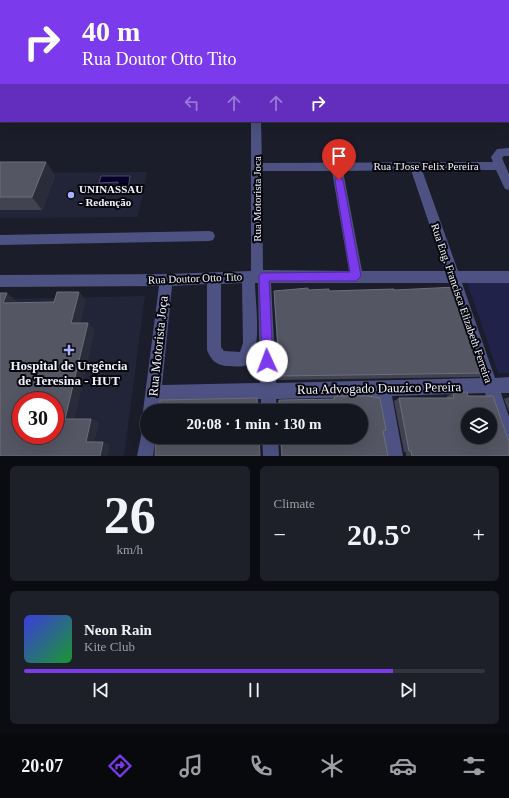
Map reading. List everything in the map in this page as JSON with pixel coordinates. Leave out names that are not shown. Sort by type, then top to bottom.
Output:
[{"type":"street","name":"Rua Motorista Joca","points":[[256,122],[257,277]]},
{"type":"street","points":[[507,152],[497,156],[499,166],[509,186]]},
{"type":"street","name":"Rua Eng. Francisca Elizabeth Ferreira","points":[[415,166],[509,440]]},
{"type":"street","name":"Rua TJose Felix Pereira","points":[[257,167],[499,166]]},
{"type":"street","points":[[337,167],[356,276]]},
{"type":"street","points":[[0,240],[209,236]]},
{"type":"street","name":"Rua Doutor Otto Tito","points":[[0,281],[166,280],[356,276],[509,277]]},
{"type":"street","points":[[214,278],[214,350],[221,358],[229,360],[243,359],[249,351],[257,277]]},
{"type":"street","points":[[257,277],[269,404]]},
{"type":"street","name":"Rua Motorista Joça","points":[[152,404],[166,280]]},
{"type":"street","name":"Rua Advogado Dauzico Pereira","points":[[153,393],[509,385]]},
{"type":"street","points":[[384,389],[395,456]]},
{"type":"street","points":[[145,456],[147,444]]},
{"type":"street","points":[[270,444],[271,456]]},
{"type":"shaded area","name":"UNINASSAU - Redenção","points":[[147,172],[138,217],[0,218],[0,173]]},
{"type":"shaded area","points":[[101,176],[130,176],[128,189],[117,189],[118,182],[99,183]]},
{"type":"shaded area","points":[[466,279],[509,279],[509,373],[498,373]]},
{"type":"shaded area","name":"Hospital de Urgência de Teresina - HUT","points":[[145,296],[124,456],[0,456],[0,299]]},
{"type":"building","points":[[0,162],[46,162],[32,197],[0,197]]},
{"type":"building","points":[[456,287],[485,373],[280,376],[274,291],[308,288],[308,290],[329,289],[329,291]]},
{"type":"building","points":[[57,292],[79,292],[71,323],[88,323],[65,419],[91,419],[86,442],[103,442],[100,456],[0,456],[0,293],[7,293],[3,303],[54,302]]},
{"type":"building","points":[[467,392],[468,396],[493,396],[509,442],[509,456],[412,456],[411,451],[409,451],[399,398],[454,398],[453,393]]},
{"type":"building","points":[[334,396],[369,396],[380,398],[386,430],[383,431],[388,456],[282,456],[281,444],[368,444],[368,404],[279,404],[279,400],[335,399]]},
{"type":"building","points":[[257,398],[257,404],[160,404],[160,400]]},
{"type":"building","points":[[156,444],[259,444],[260,456],[155,456]]},
{"type":"place","name":"UNINASSAU - Redenção","points":[[71,195]]},
{"type":"place","name":"Hospital de Urgência de Teresina - HUT","points":[[69,350]]},
{"type":"route","points":[[267,361],[264,276],[356,276],[339,180]]}]
